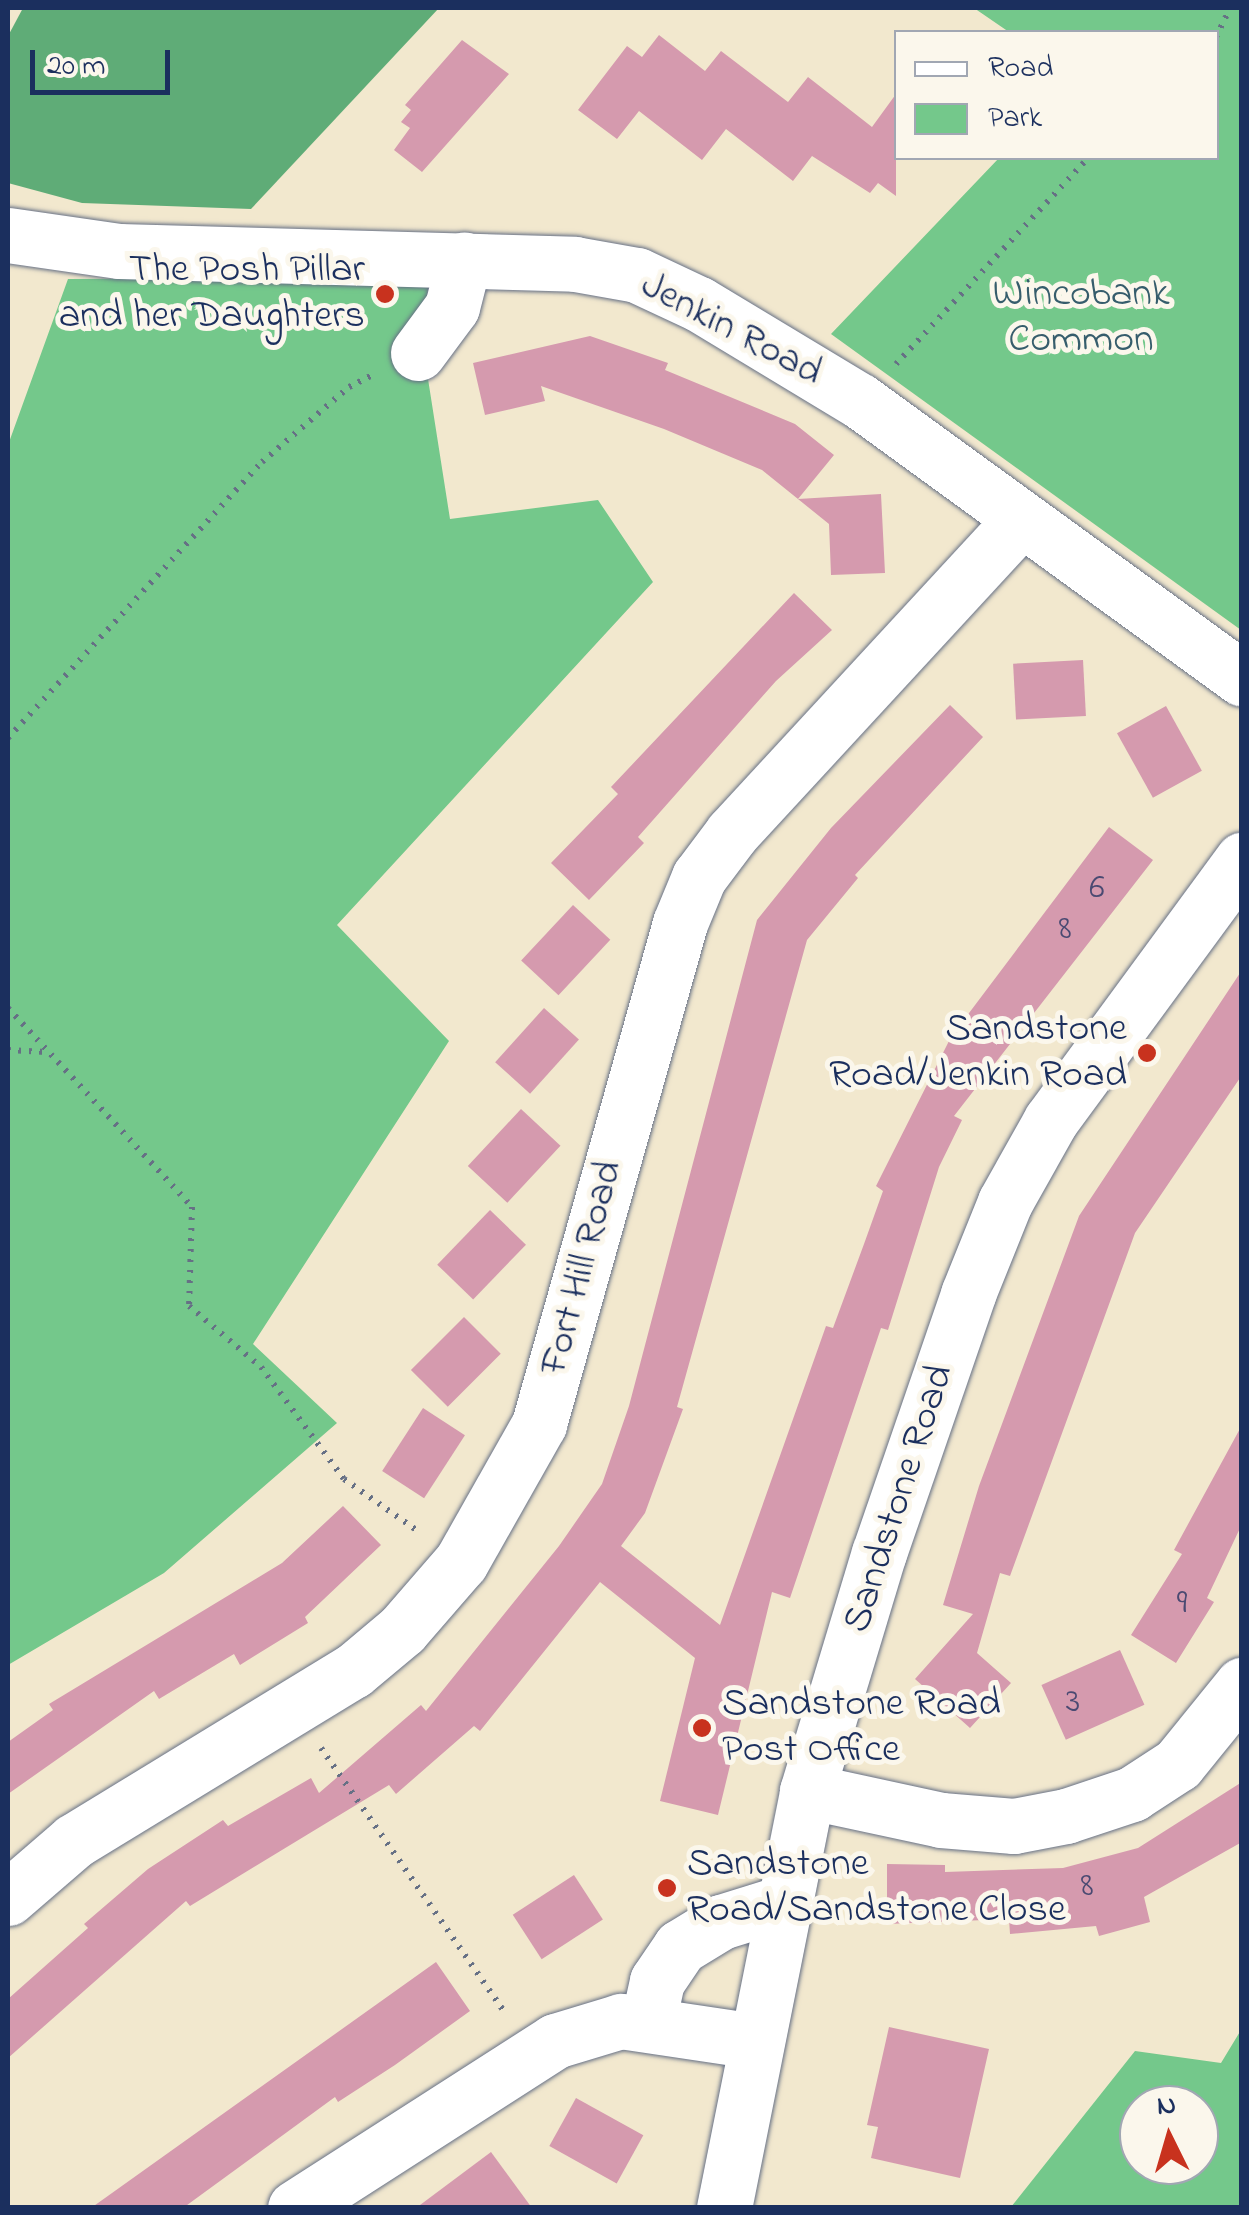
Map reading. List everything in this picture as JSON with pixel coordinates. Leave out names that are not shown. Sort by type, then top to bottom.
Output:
[{"type":"street","name":"Jenkin Road","points":[[8,235],[118,251],[575,264],[637,275],[699,304],[860,400],[1242,679]]},
{"type":"street","points":[[418,353],[452,307],[464,260]]},
{"type":"street","name":"Fort Hill Road","points":[[8,1898],[74,1842],[295,1710],[402,1630],[461,1562],[539,1424],[674,942],[699,877],[745,818],[1021,520]]},
{"type":"street","name":"Sandstone Road","points":[[724,2208],[782,1903],[808,1791],[878,1553],[1004,1202],[1051,1120],[1242,860]]},
{"type":"street","points":[[808,1791],[941,1820],[1014,1826],[1066,1816],[1132,1794],[1178,1764],[1242,1685]]},
{"type":"street","points":[[648,2022],[656,1982],[680,1946],[720,1922],[782,1903]]},
{"type":"street","points":[[296,2208],[534,2052],[621,2020],[755,2041]]},
{"type":"path","points":[[860,400],[1086,160]]},
{"type":"path","points":[[8,738],[262,462],[349,386],[418,353]]},
{"type":"path","points":[[8,1008],[192,1207],[189,1306],[260,1367],[344,1479],[461,1562]]},
{"type":"path","points":[[8,1050],[48,1052]]},
{"type":"path","points":[[295,1710],[534,2052]]},
{"type":"green space","points":[[23,8],[439,8],[251,209],[82,203],[8,183],[8,36]]},
{"type":"green space","name":"Wincobank Common","points":[[974,8],[1241,8],[1241,630],[831,334],[997,160],[1219,160],[1219,30],[1006,30]]},
{"type":"green space","points":[[429,277],[423,347],[450,519],[598,500],[653,582],[337,925],[449,1041],[253,1344],[337,1423],[164,1573],[8,1665],[8,445],[68,279]]},
{"type":"green space","points":[[1241,2030],[1241,2207],[1011,2207],[1135,2051],[1221,2063]]},
{"type":"building","points":[[659,35],[705,71],[721,51],[788,102],[808,77],[872,127],[894,97],[896,196],[878,183],[870,193],[812,156],[793,181],[726,129],[702,160],[639,111],[617,139],[578,110],[627,46],[642,57]]},
{"type":"building","points":[[462,40],[509,74],[422,172],[394,150],[410,128],[401,122],[411,110],[405,105]]},
{"type":"building","points":[[590,336],[668,363],[665,370],[795,424],[834,455],[798,499],[881,494],[885,573],[831,575],[829,524],[762,470],[664,429],[541,386],[545,401],[485,415],[473,363]]},
{"type":"building","points":[[794,593],[832,630],[776,681],[638,837],[644,843],[589,900],[551,863],[618,794],[611,787]]},
{"type":"building","points":[[1083,660],[1086,716],[1016,720],[1013,664]]},
{"type":"building","points":[[950,705],[983,737],[855,875],[858,878],[807,940],[677,1407],[683,1409],[645,1513],[621,1546],[720,1625],[826,1326],[833,1328],[883,1191],[876,1186],[951,1037],[1109,827],[1153,860],[954,1116],[962,1120],[939,1167],[888,1330],[881,1328],[790,1598],[772,1592],[718,1815],[660,1801],[695,1658],[600,1582],[480,1731],[474,1726],[396,1794],[389,1785],[190,1906],[186,1901],[8,2058],[8,1999],[88,1928],[84,1924],[148,1869],[223,1820],[228,1826],[311,1778],[319,1793],[421,1705],[426,1711],[559,1546],[602,1484],[629,1406],[757,920],[831,828]]},
{"type":"building","points":[[1166,706],[1202,771],[1153,798],[1117,733]]},
{"type":"building","points":[[573,905],[610,940],[558,995],[521,961]]},
{"type":"building","points":[[1242,970],[1242,1075],[1135,1233],[1010,1576],[1000,1573],[977,1653],[1011,1683],[970,1728],[915,1679],[973,1614],[943,1605],[979,1486],[1079,1216]]},
{"type":"building","points":[[544,1008],[579,1039],[530,1094],[495,1062]]},
{"type":"building","points":[[521,1109],[560,1146],[507,1203],[468,1166]]},
{"type":"building","points":[[490,1210],[526,1245],[473,1299],[437,1265]]},
{"type":"building","points":[[464,1317],[501,1354],[448,1407],[411,1370]]},
{"type":"building","points":[[423,1408],[465,1435],[424,1498],[382,1471]]},
{"type":"building","points":[[1242,1425],[1242,1524],[1207,1598],[1214,1602],[1176,1663],[1131,1635],[1182,1554],[1174,1550]]},
{"type":"building","points":[[343,1506],[381,1545],[305,1617],[308,1623],[240,1665],[234,1654],[159,1699],[154,1691],[8,1794],[8,1742],[53,1710],[49,1704],[282,1563]]},
{"type":"building","points":[[1120,1650],[1144,1705],[1066,1740],[1041,1685]]},
{"type":"building","points":[[1242,1782],[1242,1842],[1144,1897],[1150,1922],[1099,1936],[1096,1926],[1010,1934],[1009,1919],[887,1924],[887,1864],[945,1865],[945,1872],[1063,1868],[1138,1848]]},
{"type":"building","points":[[574,1875],[603,1919],[542,1959],[513,1915]]},
{"type":"building","points":[[436,1962],[470,2011],[395,2065],[338,2102],[335,2097],[183,2208],[91,2208]]},
{"type":"building","points":[[889,2027],[989,2049],[960,2178],[871,2158],[878,2127],[867,2125]]},
{"type":"building","points":[[576,2098],[643,2135],[617,2183],[549,2146]]},
{"type":"building","points":[[491,2152],[532,2208],[416,2208]]},
{"type":"place","name":"The Posh Pillar and her Daughters","points":[[385,294]]},
{"type":"place","name":"Sandstone Road/Jenkin Road","points":[[1147,1053]]},
{"type":"place","name":"Sandstone Road Post Office","points":[[702,1728]]},
{"type":"place","name":"Sandstone Road/Sandstone Close","points":[[667,1888]]}]
